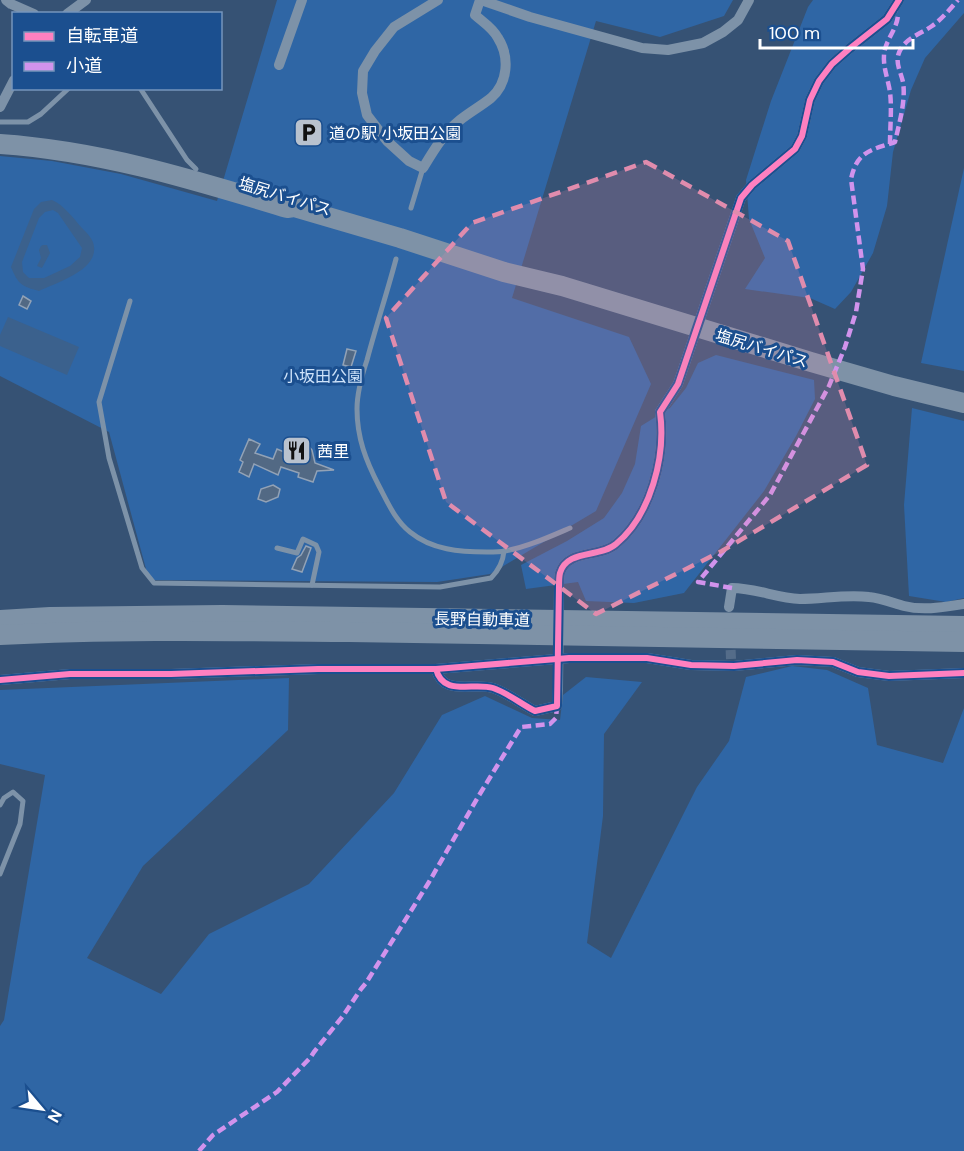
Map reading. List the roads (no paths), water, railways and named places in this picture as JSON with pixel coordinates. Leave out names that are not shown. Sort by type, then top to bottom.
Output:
[{"type":"highway","name":"塩尻バイパス","points":[[0,131],[20,132],[138,153],[518,266],[562,286]]},
{"type":"highway","name":"塩尻バイパス","points":[[0,144],[83,154],[147,168],[287,208],[294,207],[504,272],[562,286],[811,362],[964,404]]},
{"type":"highway","name":"長野自動車道","points":[[0,620],[50,617],[222,615],[964,626]]},
{"type":"highway","name":"長野自動車道","points":[[0,635],[264,632],[964,642]]},
{"type":"street","points":[[6,0],[29,12]]},
{"type":"street","points":[[70,12],[86,0]]},
{"type":"street","points":[[279,65],[302,0]]},
{"type":"street","points":[[438,0],[394,27],[363,71],[362,93],[367,115],[387,141],[408,161],[423,168],[444,135],[461,119],[493,96],[504,79],[506,59],[499,38],[475,15],[481,0],[530,17],[642,48],[668,50],[704,43],[723,32],[738,20],[749,0]]},
{"type":"street","points":[[436,669],[441,681],[450,685],[490,687],[535,711],[557,706],[560,572],[572,558],[607,550],[615,544],[628,531],[642,510],[652,489],[659,460],[662,427],[660,412],[678,384],[741,198],[752,185],[795,149],[802,136],[810,100],[819,81],[832,64],[887,19],[899,0]]},
{"type":"street","points":[[0,107],[12,84]]},
{"type":"street","points":[[729,607],[732,588],[747,588],[802,599],[850,595],[871,597],[917,608],[964,604]]},
{"type":"street","points":[[0,680],[70,674],[436,669],[568,658],[648,657],[691,665],[797,660],[833,662],[858,672],[889,676],[964,673]]},
{"type":"lane","points":[[0,122],[28,122],[41,114],[67,90]]},
{"type":"lane","points":[[141,90],[187,160],[196,169]]},
{"type":"lane","points":[[411,208],[423,168]]},
{"type":"lane","points":[[396,259],[362,378],[357,406],[362,448],[389,507],[409,531],[433,545],[448,550],[504,552],[570,528]]},
{"type":"lane","points":[[130,301],[99,402],[109,458],[142,568],[154,583],[440,587],[491,578],[503,561],[504,552]]},
{"type":"lane","points":[[277,548],[297,553],[303,539],[316,545],[319,552],[312,585]]},
{"type":"lane","points":[[0,805],[4,798],[13,792],[23,801],[20,824],[0,873]]},
{"type":"tunnel","points":[[730,635],[731,659]]},
{"type":"place","name":"道の駅 小坂田公園","points":[[308,133]]},
{"type":"place","name":"茜里","points":[[296,451]]},
{"type":"park label","name":"小坂田公園","points":[[323,376]]}]
